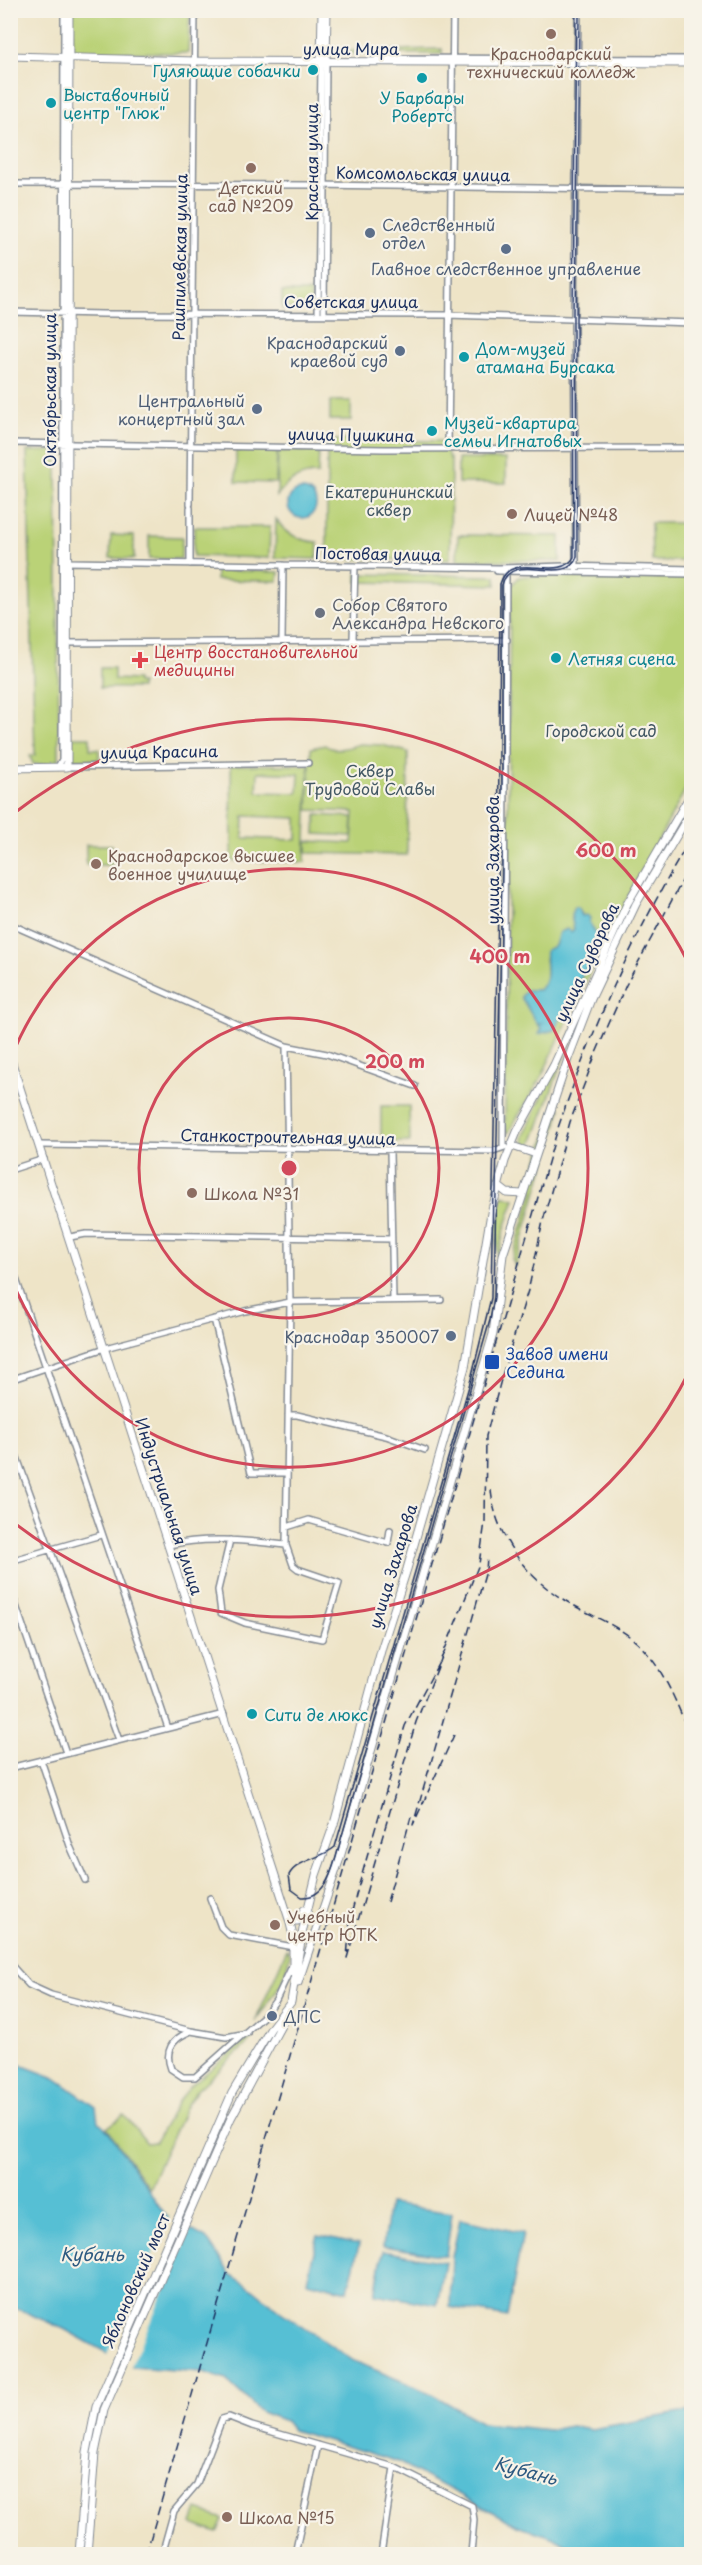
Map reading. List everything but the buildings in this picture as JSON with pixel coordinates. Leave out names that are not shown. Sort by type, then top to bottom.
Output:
[{"type":"main road","name":"Октябрьская улица","points":[[67,767],[64,444],[66,57],[69,10]]},
{"type":"main road","name":"Красная улица","points":[[322,10],[323,60]]},
{"type":"main road","name":"Красная улица","points":[[323,60],[327,10]]},
{"type":"main road","name":"улица Мира","points":[[10,57],[692,61]]},
{"type":"main road","name":"улица Красина","points":[[10,768],[67,767]]},
{"type":"main road","name":"улица Суворова","points":[[512,1146],[554,1065],[627,904],[692,792]]},
{"type":"main road","name":"улица Суворова","points":[[536,1154],[591,999],[636,904],[692,810]]},
{"type":"main road","name":"Индустриальная улица","points":[[10,1058],[70,1237],[289,1919],[297,1947],[293,1965],[293,1993]]},
{"type":"main road","name":"Станкостроительная улица","points":[[512,1146],[536,1154]]},
{"type":"main road","name":"улица Захарова","points":[[293,1993],[297,1947],[321,1856],[334,1824],[382,1647],[407,1569],[465,1367],[491,1214],[512,1146]]},
{"type":"main road","name":"улица Захарова","points":[[226,2127],[250,2078],[284,2020],[316,1933],[381,1719],[489,1345],[497,1316],[503,1255],[536,1154]]},
{"type":"main road","points":[[498,1186],[507,1193],[522,1194]]},
{"type":"main road","points":[[289,1919],[293,1922],[298,1921],[309,1903]]},
{"type":"main road","points":[[303,1929],[309,1934],[316,1933]]},
{"type":"main road","points":[[297,1947],[312,1944]]},
{"type":"main road","name":"улица Захарова","points":[[219,2123],[232,2093],[271,2028],[286,2010]]},
{"type":"main road","name":"Яблоновский мост","points":[[79,2554],[87,2452],[96,2407],[219,2123]]},
{"type":"main road","name":"Яблоновский мост","points":[[87,2554],[95,2453],[104,2410],[226,2127]]},
{"type":"street","name":"Октябрьская улица","points":[[64,10],[66,57]]},
{"type":"street","name":"Рашпилевская улица","points":[[190,564],[195,10]]},
{"type":"street","points":[[448,449],[453,10]]},
{"type":"street","points":[[576,570],[574,319],[578,10]]},
{"type":"street","name":"Красная улица","points":[[321,314],[323,60]]},
{"type":"street","name":"Комсомольская улица","points":[[10,184],[450,186],[692,190]]},
{"type":"street","name":"Советская улица","points":[[10,312],[448,315],[692,323]]},
{"type":"street","name":"улица Пушкина","points":[[10,442],[190,447],[692,448]]},
{"type":"street","name":"Постовая улица","points":[[66,563],[506,572],[692,569]]},
{"type":"street","name":"Постовая улица","points":[[66,563],[283,566]]},
{"type":"street","points":[[282,640],[283,566]]},
{"type":"street","points":[[353,639],[355,568]]},
{"type":"street","name":"Постовая улица","points":[[355,568],[499,568],[692,574]]},
{"type":"street","name":"улица Захарова","points":[[503,1147],[506,572]]},
{"type":"street","points":[[65,643],[353,639],[507,640]]},
{"type":"street","name":"Октябрьская улица","points":[[56,768],[62,759],[65,643]]},
{"type":"street","name":"улица Красина","points":[[67,767],[308,763]]},
{"type":"street","points":[[10,924],[286,1046],[327,1054],[415,1086]]},
{"type":"street","points":[[230,1540],[218,1590],[221,1613],[245,1623],[322,1639],[339,1583],[298,1569],[293,1565],[286,1545],[290,1302],[286,1046]]},
{"type":"street","name":"Станкостроительная улица","points":[[39,1145],[390,1151],[493,1150],[512,1146]]},
{"type":"street","points":[[390,1151],[393,1300]]},
{"type":"street","points":[[10,1170],[44,1160]]},
{"type":"street","points":[[70,1237],[86,1234],[392,1239]]},
{"type":"street","points":[[10,1261],[168,1728]]},
{"type":"street","points":[[10,1380],[105,1348],[214,1319],[290,1302],[441,1300]]},
{"type":"street","points":[[214,1319],[251,1473],[287,1473]]},
{"type":"street","points":[[288,1415],[297,1414],[386,1436],[425,1450]]},
{"type":"street","points":[[10,1438],[52,1549],[119,1740]]},
{"type":"street","points":[[287,1527],[309,1520],[388,1542],[390,1530]]},
{"type":"street","points":[[10,1561],[102,1535]]},
{"type":"street","points":[[169,1545],[192,1540],[230,1540],[286,1545]]},
{"type":"street","points":[[10,1588],[66,1754]]},
{"type":"street","points":[[10,1768],[224,1714]]},
{"type":"street","points":[[41,1760],[70,1846],[85,1880]]},
{"type":"street","points":[[210,1898],[221,1927],[229,1935],[297,1947]]},
{"type":"street","points":[[10,1964],[30,1985],[51,1995],[190,2031],[221,2036],[247,2033]]},
{"type":"street","points":[[190,2031],[173,2042],[168,2053],[171,2069],[183,2077],[195,2077],[265,2015],[276,2000],[293,1965]]},
{"type":"street","points":[[221,2036],[226,2041],[227,2049]]},
{"type":"street","points":[[162,2554],[174,2511],[197,2484],[222,2419],[229,2417],[252,2426],[394,2467],[472,2506],[474,2520],[471,2554]]},
{"type":"street","points":[[295,2554],[318,2445]]},
{"type":"street","points":[[381,2554],[394,2467]]},
{"type":"green space","points":[[72,11],[190,11],[188,53],[72,52]]},
{"type":"green space","points":[[442,49],[442,54],[344,54],[337,51]]},
{"type":"green space","points":[[282,292],[311,292],[311,309],[282,309]]},
{"type":"green space","points":[[351,401],[351,420],[330,420],[330,403]]},
{"type":"green space","name":"Екатерининский сквер","points":[[327,440],[441,441],[451,461],[450,560],[327,559]]},
{"type":"green space","points":[[236,450],[277,451],[276,483],[236,482]]},
{"type":"green space","points":[[27,451],[57,451],[59,760],[54,765],[33,764],[30,756],[35,755]]},
{"type":"green space","points":[[278,451],[319,451],[318,474],[294,479],[277,496]]},
{"type":"green space","points":[[458,459],[506,459],[506,483],[458,483]]},
{"type":"green space","points":[[276,519],[294,536],[318,542],[317,559],[275,558]]},
{"type":"green space","points":[[651,523],[689,523],[688,548],[691,549],[691,561],[652,561]]},
{"type":"green space","points":[[194,527],[270,527],[269,558],[193,556]]},
{"type":"green space","points":[[111,535],[134,536],[134,559],[110,558]]},
{"type":"green space","points":[[458,535],[560,536],[560,561],[457,560]]},
{"type":"green space","points":[[149,536],[182,537],[181,559],[149,559]]},
{"type":"green space","points":[[216,570],[279,572],[278,581],[216,580]]},
{"type":"green space","points":[[357,574],[496,576],[496,585],[357,582]]},
{"type":"green space","name":"Городской сад","points":[[519,577],[691,578],[691,779],[605,940],[540,1080],[508,1133],[505,1131],[510,587]],"holes":[[[574,907],[580,910],[600,941],[554,1030],[540,1033],[542,1023],[538,1024],[521,997],[530,990],[539,990],[542,986],[546,976],[545,959],[559,940],[558,934],[565,929],[571,932],[574,929],[571,915]]]},
{"type":"green space","points":[[100,668],[114,668],[114,679],[137,680],[137,683],[141,683],[141,688],[100,688]]},
{"type":"green space","points":[[71,737],[90,737],[90,749],[99,749],[99,760],[72,760]]},
{"type":"green space","name":"Сквер Трудовой Славы","points":[[360,744],[382,745],[408,752],[407,855],[307,853],[307,841],[352,843],[354,812],[308,810],[311,748],[325,745],[333,749],[342,749]]},
{"type":"green space","points":[[231,765],[309,765],[305,862],[232,861]],"holes":[[[258,772],[299,774],[298,793],[257,792]],[[244,816],[297,818],[297,840],[243,838]]]},
{"type":"green space","points":[[316,815],[353,817],[352,836],[315,834]]},
{"type":"green space","points":[[86,845],[112,845],[112,865],[86,865]]},
{"type":"green space","points":[[574,1029],[533,1141],[530,1145],[525,1146],[523,1137]]},
{"type":"green space","points":[[381,1106],[409,1106],[410,1142],[381,1142]]},
{"type":"green space","points":[[556,1108],[561,1109],[515,1266],[512,1259],[533,1191],[529,1185]]},
{"type":"green space","points":[[502,1195],[515,1199],[503,1234],[497,1265],[497,1223]]},
{"type":"green space","points":[[287,1949],[290,1954],[283,1981],[255,2022]]},
{"type":"green space","points":[[256,2032],[248,2043],[197,2090],[187,2104],[149,2188],[107,2128],[124,2115],[147,2143],[155,2142],[180,2098],[190,2086]]},
{"type":"green space","points":[[197,2510],[223,2519],[217,2533],[192,2524]]},
{"type":"water","points":[[302,490],[312,494],[316,504],[312,514],[302,518],[292,514],[288,504],[292,494]]},
{"type":"water","points":[[574,907],[578,907],[582,916],[587,915],[590,918],[589,922],[600,941],[554,1030],[539,1034],[542,1029],[539,1026],[542,1023],[537,1024],[521,997],[526,990],[539,990],[543,985],[546,976],[546,950],[555,946],[559,932],[568,929],[571,932],[574,929],[571,915]]},
{"type":"water","name":"Кубань","points":[[10,2061],[55,2078],[96,2107],[98,2122],[110,2133],[166,2216],[206,2238],[230,2274],[252,2288],[281,2312],[354,2361],[430,2393],[482,2423],[549,2430],[571,2426],[592,2429],[691,2411],[691,2554],[591,2554],[577,2551],[557,2539],[517,2525],[396,2461],[292,2430],[285,2421],[261,2412],[226,2380],[203,2372],[132,2367],[64,2329],[11,2306]]},
{"type":"water","points":[[389,2204],[452,2213],[446,2256],[383,2246]]},
{"type":"water","points":[[460,2219],[523,2233],[507,2317],[450,2307],[452,2257]]},
{"type":"water","points":[[318,2235],[359,2244],[348,2291],[307,2281]]},
{"type":"water","points":[[383,2251],[445,2262],[437,2305],[375,2294]]},
{"type":"pier","points":[[170,2215],[191,2228],[130,2369],[106,2356]]},
{"type":"tram line","points":[[576,10],[573,319],[574,557],[567,564],[558,568],[524,567],[514,568],[505,574],[500,584],[498,904],[491,1298],[471,1379],[335,1847],[304,1862],[289,1875],[291,1889],[302,1897],[312,1896],[320,1891],[335,1862],[490,1320],[494,1297],[502,872],[502,585],[507,575],[516,570],[562,569],[571,566],[577,557],[576,319],[579,10]]},
{"type":"railway","points":[[146,2554],[558,1128],[586,1052],[617,979],[652,907],[692,837]]},
{"type":"railway","points":[[445,1651],[405,1726],[356,1895],[350,1920],[347,1958],[416,1722],[479,1564],[485,1522],[486,1436],[529,1287],[543,1221],[570,1122],[596,1053],[626,985],[692,863]]},
{"type":"railway","points":[[491,1490],[498,1522],[514,1552],[524,1565],[535,1578],[561,1598],[621,1631],[640,1645],[665,1680],[689,1733]]},
{"type":"railway","points":[[454,1735],[413,1825],[486,1571],[487,1557]]},
{"type":"railway","points":[[387,1902],[411,1817]]},
{"type":"place","name":"Краснодарский технический колледж","points":[[551,34]]},
{"type":"place","name":"Гуляющие собачки","points":[[313,70]]},
{"type":"place","name":"У Барбары Робертс","points":[[422,78]]},
{"type":"place","name":"Выставочный центр \"Глюк\"","points":[[51,103]]},
{"type":"place","name":"Детский сад №209","points":[[251,168]]},
{"type":"place","name":"Следственный отдел","points":[[370,233]]},
{"type":"place","name":"Главное следственное управление","points":[[506,249]]},
{"type":"place","name":"Краснодарский краевой суд","points":[[400,351]]},
{"type":"place","name":"Дом-музей атамана Бурсака","points":[[464,357]]},
{"type":"place","name":"Центральный концертный зал","points":[[257,409]]},
{"type":"place","name":"Музей-квартира семьи Игнатовых","points":[[432,431]]},
{"type":"place","name":"Лицей №48","points":[[512,514]]},
{"type":"place","name":"Собор Святого Александра Невского","points":[[320,613]]},
{"type":"place","name":"Летняя сцена","points":[[556,658]]},
{"type":"place","name":"Центр восстановительной медицины","points":[[140,660]]},
{"type":"place","name":"Краснодарское высшее военное училище","points":[[96,864]]},
{"type":"place","name":"Школа №31","points":[[192,1193]]},
{"type":"place","name":"Краснодар 350007","points":[[451,1336]]},
{"type":"place","name":"Завод имени Седина","points":[[492,1362]]},
{"type":"place","name":"Сити де люкс","points":[[252,1714]]},
{"type":"place","name":"Учебный центр ЮТК","points":[[275,1925]]},
{"type":"place","name":"ДПС","points":[[272,2016]]},
{"type":"place","name":"Школа №15","points":[[227,2517]]}]
